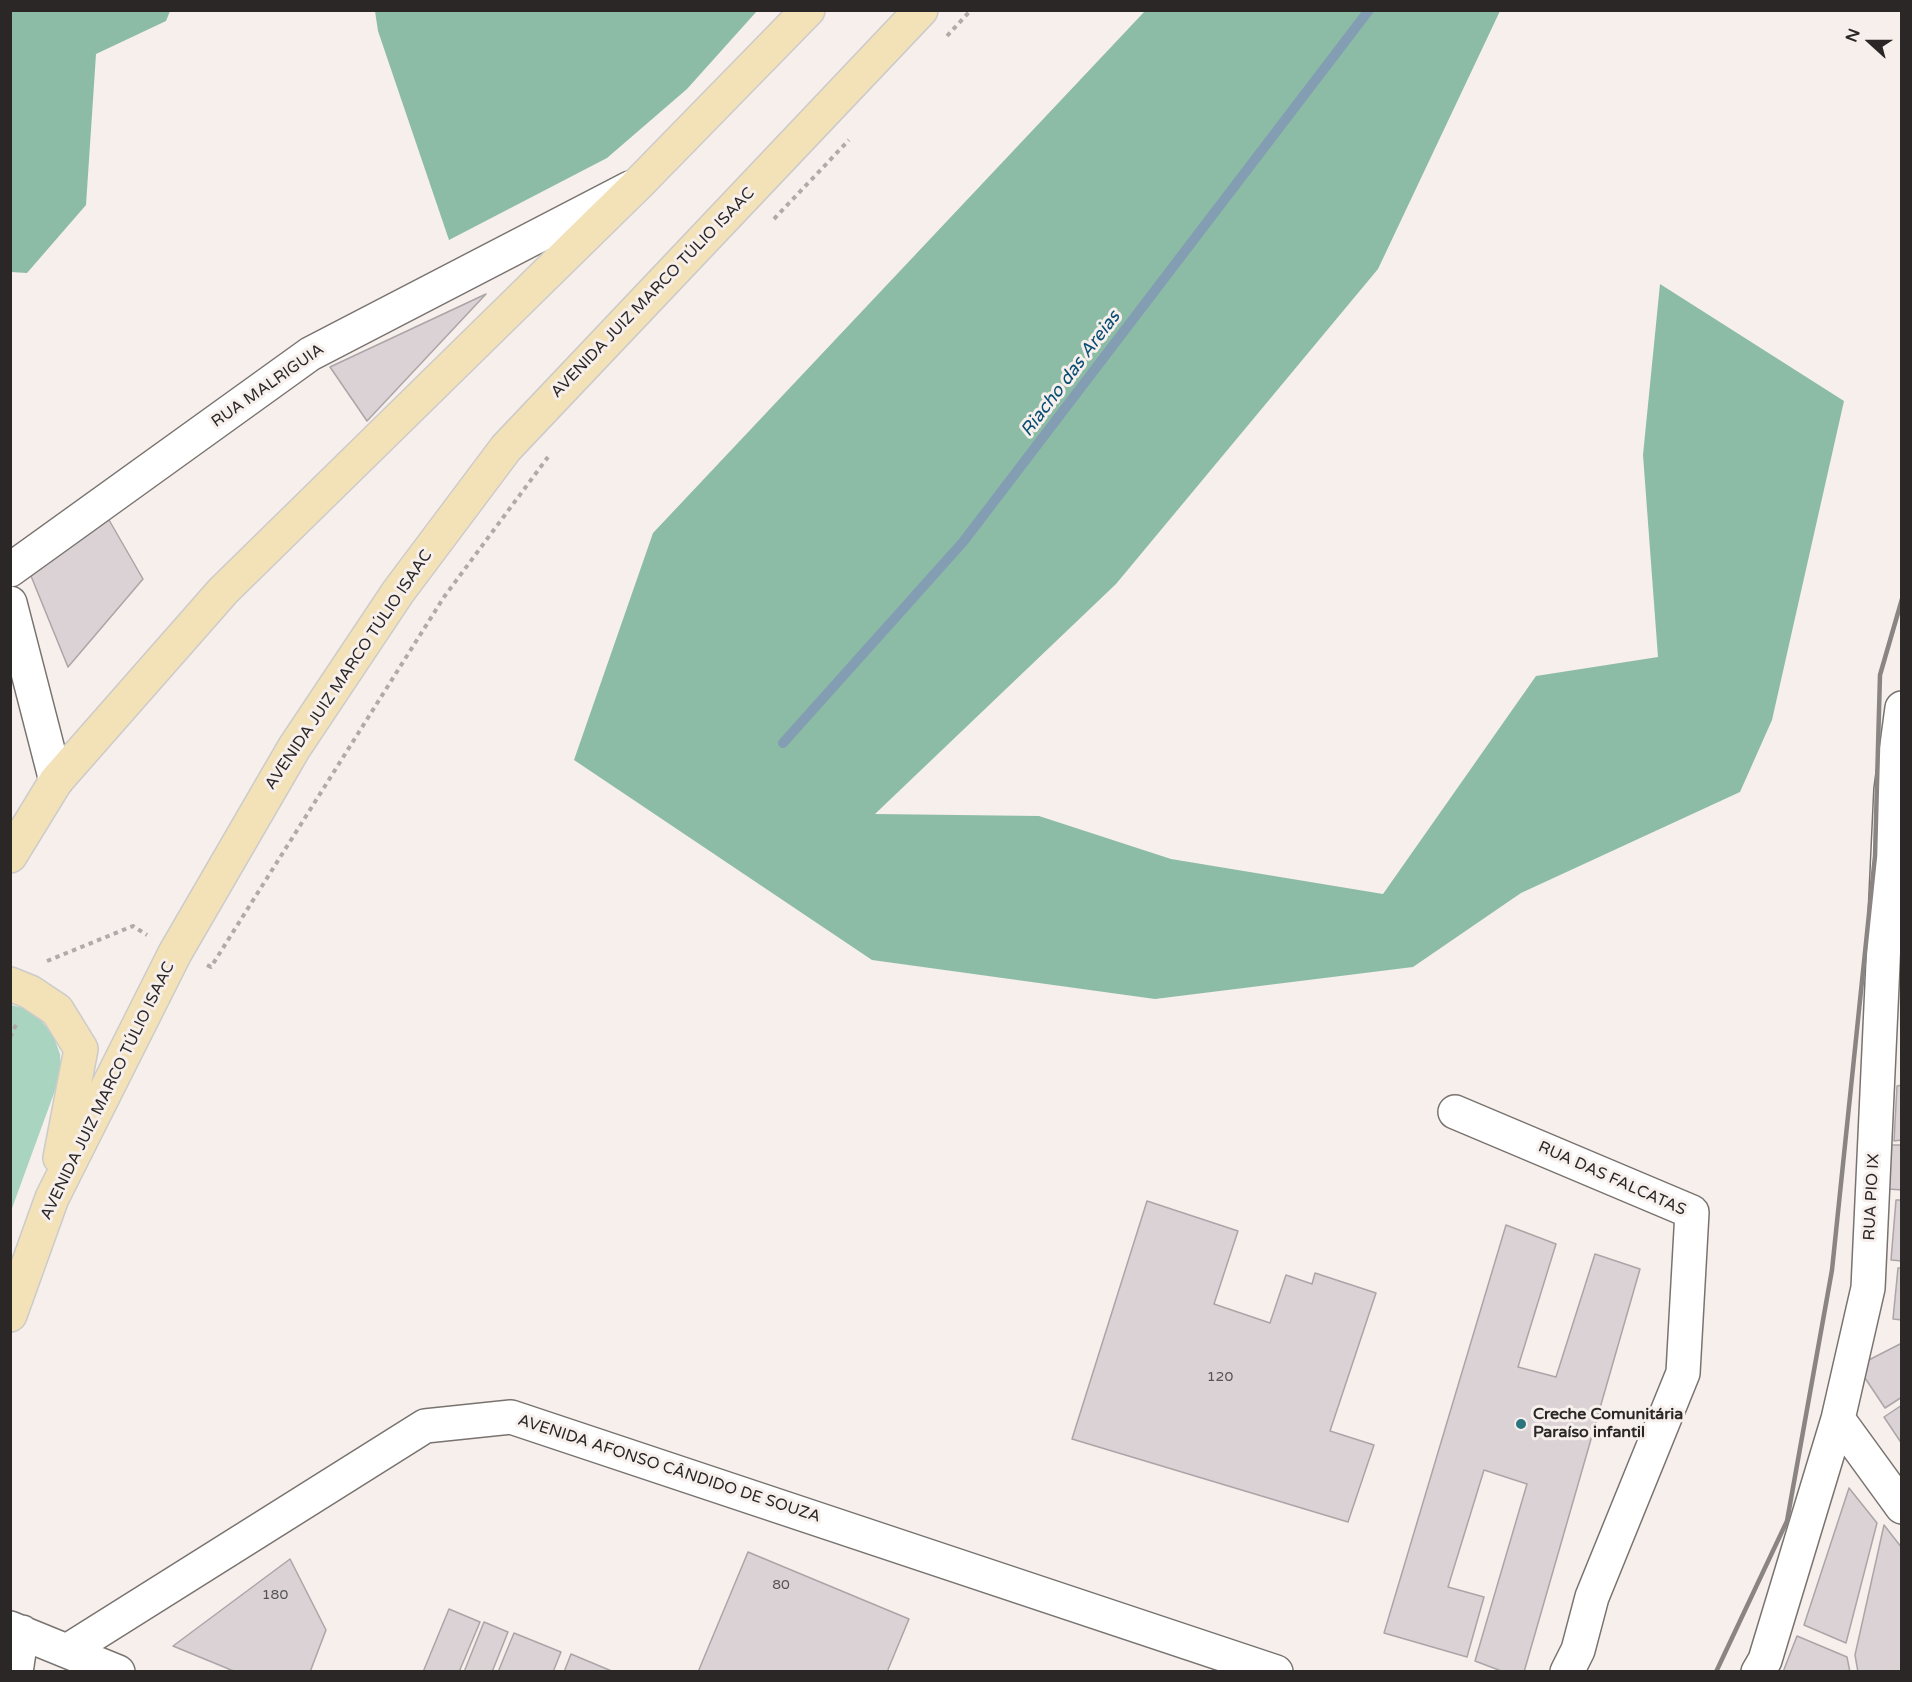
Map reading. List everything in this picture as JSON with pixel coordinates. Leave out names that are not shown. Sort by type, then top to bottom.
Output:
[{"type":"main road","points":[[10,856],[56,781],[223,591],[639,183],[808,10]]},
{"type":"main road","name":"AVENIDA JUIZ MARCO TÚLIO ISAAC","points":[[10,1315],[52,1198],[175,953],[294,748],[398,592],[506,448],[921,10]]},
{"type":"main road","points":[[20,988],[57,1010],[81,1049],[52,1198]]},
{"type":"street","name":"RUA MALRIGUIA","points":[[10,570],[310,354],[639,183]]},
{"type":"street","points":[[10,603],[56,781]]},
{"type":"street","name":"RUA PIO IX","points":[[1758,1671],[1765,1660],[1838,1419],[1868,1288],[1902,708]]},
{"type":"street","name":"RUA DAS FALCATAS","points":[[1455,1112],[1692,1212],[1683,1373],[1592,1597],[1578,1650],[1567,1671]]},
{"type":"street","name":"AVENIDA AFONSO CÂNDIDO DE SOUZA","points":[[67,1651],[425,1426],[511,1417],[1276,1671]]},
{"type":"street","points":[[1838,1419],[1902,1507]]},
{"type":"street","points":[[16,1671],[16,1630],[116,1671]]},
{"type":"path","points":[[940,44],[971,10]]},
{"type":"path","points":[[772,221],[852,137]]},
{"type":"path","points":[[10,1037],[20,988],[42,962],[133,926],[175,953],[212,967],[444,597],[555,449]]},
{"type":"green space","points":[[375,10],[757,11],[687,89],[607,158],[449,240],[378,31]]},
{"type":"green space","points":[[10,11],[170,11],[166,21],[96,54],[86,205],[27,273],[11,272]]},
{"type":"green space","points":[[1145,11],[1500,11],[1378,269],[1116,584],[875,814],[1039,816],[1171,859],[1383,894],[1536,676],[1658,657],[1643,455],[1660,284],[1844,401],[1772,720],[1740,792],[1521,893],[1413,967],[1155,999],[872,960],[574,760],[653,533]]},
{"type":"green space","points":[[11,1005],[23,1008],[40,1019],[53,1035],[60,1054],[61,1074],[11,1211]]},
{"type":"building","points":[[486,294],[367,421],[330,367]]},
{"type":"building","points":[[105,513],[143,579],[68,667],[31,576]]},
{"type":"building","points":[[1900,899],[1902,901],[1901,1077]]},
{"type":"building","points":[[1902,1085],[1902,1140],[1894,1141],[1897,1086]]},
{"type":"building","points":[[1891,1145],[1902,1145],[1902,1190],[1889,1189]]},
{"type":"building","points":[[1896,1200],[1902,1200],[1902,1261],[1891,1260]]},
{"type":"building","points":[[1147,1201],[1238,1231],[1214,1304],[1270,1323],[1286,1275],[1312,1284],[1315,1273],[1376,1293],[1330,1431],[1374,1445],[1348,1522],[1072,1439]]},
{"type":"building","name":"Creche Comunitária Paraíso infantil","points":[[1506,1225],[1556,1244],[1518,1367],[1556,1377],[1595,1254],[1640,1269],[1524,1672],[1504,1672],[1475,1661],[1527,1484],[1484,1470],[1448,1587],[1484,1597],[1467,1657],[1384,1633]]},
{"type":"building","points":[[1898,1268],[1902,1268],[1902,1320],[1893,1319]]},
{"type":"building","points":[[1902,1343],[1902,1397],[1885,1408],[1857,1366]]},
{"type":"building","points":[[1902,1405],[1902,1444],[1884,1417]]},
{"type":"building","points":[[1849,1488],[1877,1523],[1846,1643],[1804,1625]]},
{"type":"building","points":[[1884,1525],[1902,1548],[1902,1672],[1858,1672],[1855,1655]]},
{"type":"building","points":[[748,1552],[909,1619],[887,1672],[698,1672]]},
{"type":"building","points":[[290,1559],[326,1630],[310,1672],[236,1672],[173,1646]]},
{"type":"building","points":[[449,1609],[480,1622],[459,1672],[423,1672]]},
{"type":"building","points":[[484,1622],[508,1632],[492,1672],[464,1672]]},
{"type":"building","points":[[514,1633],[561,1652],[553,1672],[498,1672]]},
{"type":"building","points":[[1797,1636],[1847,1657],[1850,1672],[1783,1672]]},
{"type":"building","points":[[571,1654],[614,1672],[564,1672]]},
{"type":"waterway","name":"Riacho das Areias","points":[[783,743],[963,542],[1369,10]]},
{"type":"railway","points":[[1716,1672],[1787,1521],[1832,1270],[1875,856],[1880,675],[1902,599]]},
{"type":"place","name":"Creche Comunitária Paraíso infantil","points":[[1521,1424]]}]
